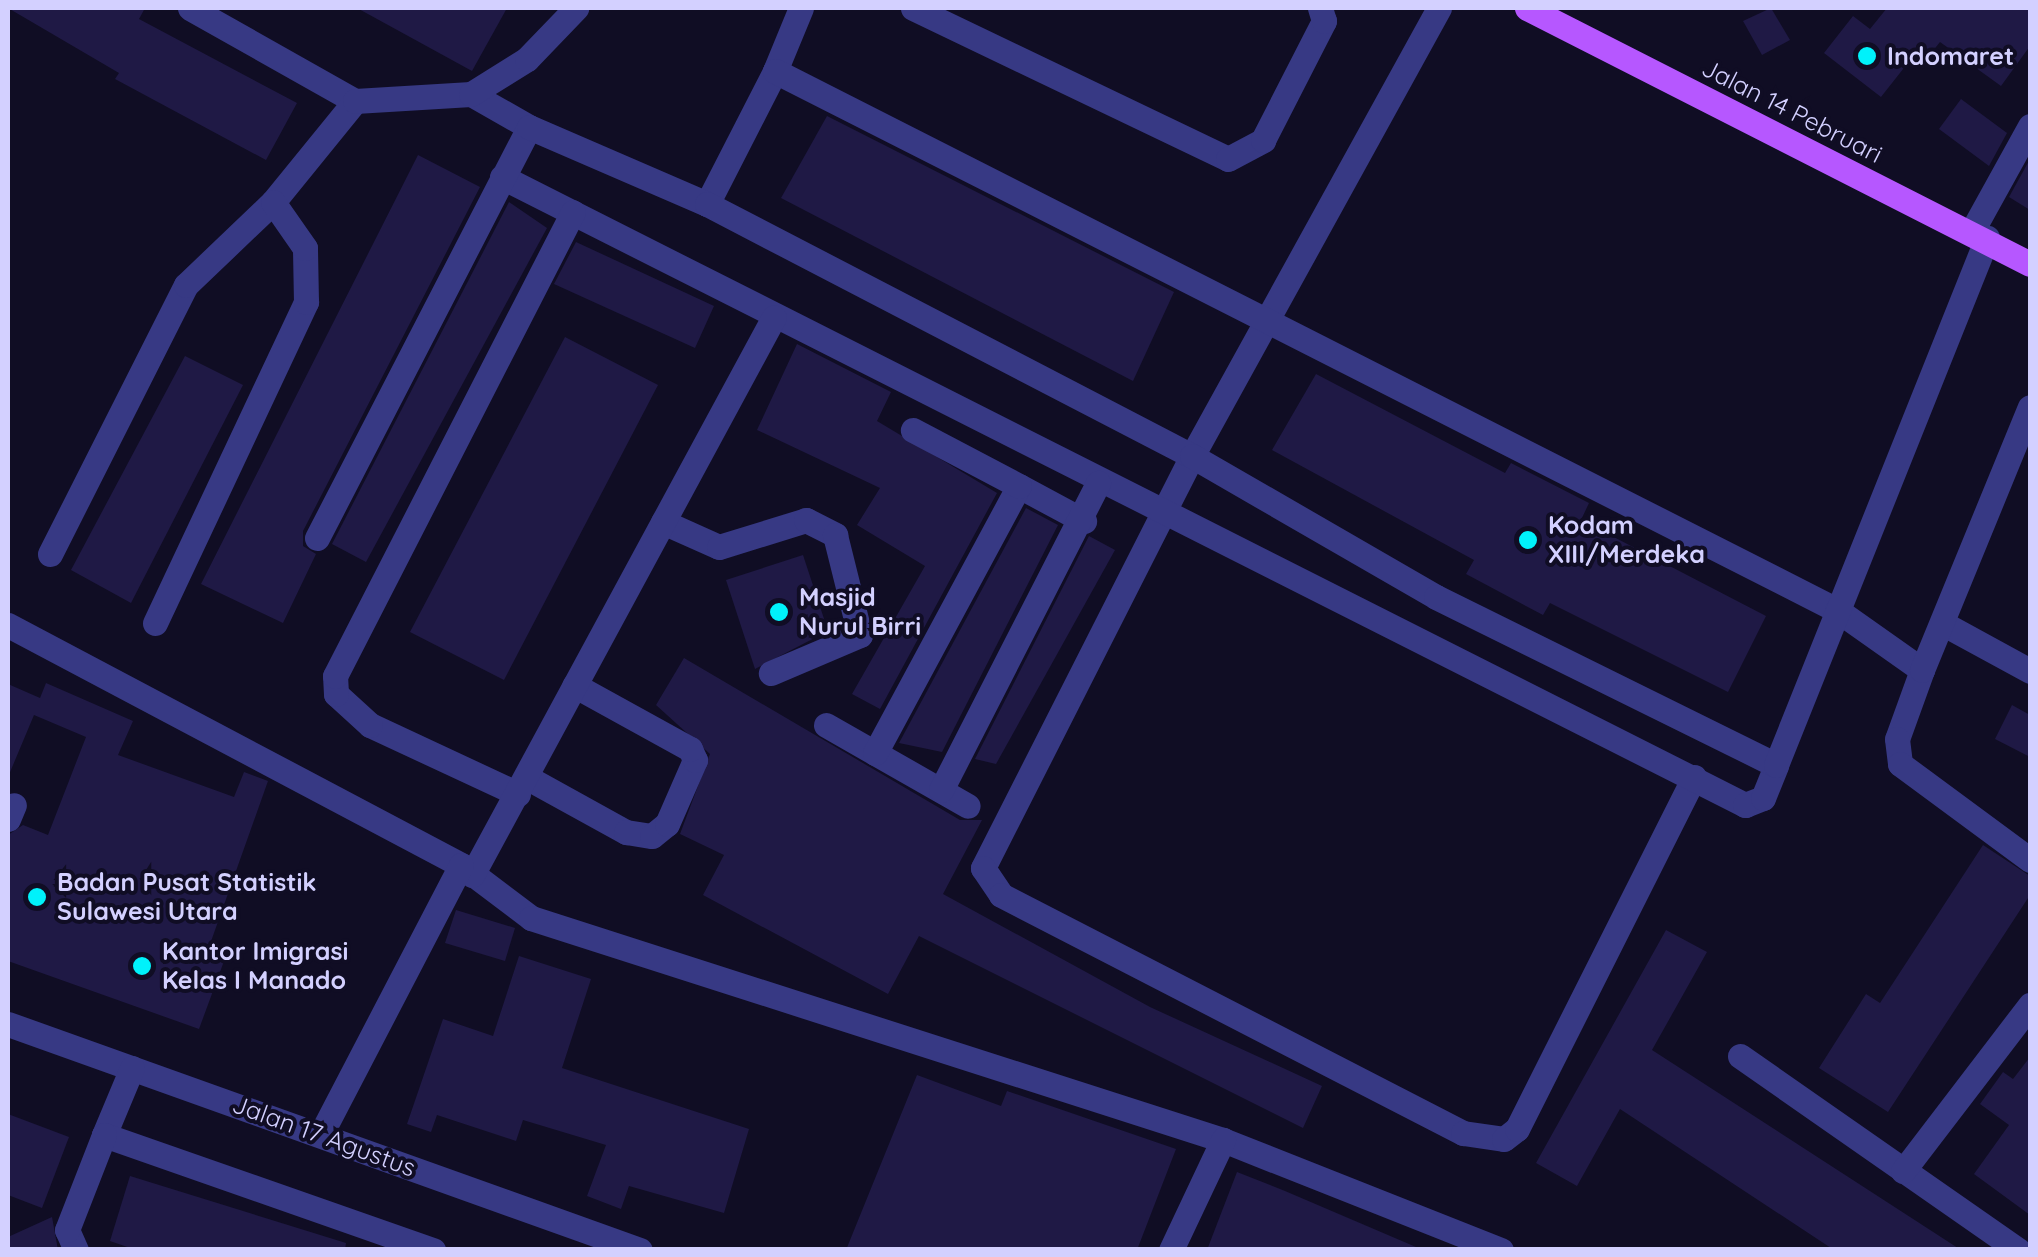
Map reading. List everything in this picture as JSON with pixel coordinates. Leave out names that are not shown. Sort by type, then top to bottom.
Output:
[{"type":"main road","name":"Jalan 14 Pebruari","points":[[1528,8],[2030,264]]},
{"type":"street","points":[[190,8],[355,101],[471,94],[527,60],[576,8]]},
{"type":"street","points":[[707,204],[775,71],[801,8]]},
{"type":"street","points":[[913,8],[1228,159],[1263,140],[1324,21],[1320,8]]},
{"type":"street","points":[[1439,8],[1192,456],[984,868],[1001,896],[1463,1133],[1504,1139],[1518,1129],[1694,778]]},
{"type":"street","points":[[775,71],[1838,610],[1922,670]]},
{"type":"street","points":[[471,94],[530,127],[707,204],[1192,456],[1466,612],[1776,765]]},
{"type":"street","points":[[50,554],[186,285],[273,202],[355,101]]},
{"type":"street","points":[[502,176],[1098,483],[1452,652],[1694,778],[1754,805],[1776,765],[1838,610],[1979,235],[2030,126]]},
{"type":"street","points":[[317,538],[530,127]]},
{"type":"street","points":[[155,623],[306,302],[305,248],[273,202]]},
{"type":"street","points":[[572,212],[335,676],[336,694],[370,725],[626,832],[652,836],[666,824],[695,760],[690,750],[574,686]]},
{"type":"street","points":[[321,1134],[467,870],[523,786],[774,317]]},
{"type":"street","points":[[2029,402],[1897,739],[1900,764],[2030,860]]},
{"type":"street","points":[[913,430],[1084,520]]},
{"type":"street","points":[[941,790],[1084,520],[1098,483]]},
{"type":"street","points":[[875,753],[1018,486]]},
{"type":"street","points":[[663,522],[719,547],[806,520],[834,535],[860,635],[771,674]]},
{"type":"street","points":[[1452,652],[1466,612]]},
{"type":"street","points":[[1942,623],[2030,671]]},
{"type":"street","points":[[8,625],[467,870],[531,918],[1223,1140],[1501,1250]]},
{"type":"street","points":[[826,725],[968,806]]},
{"type":"street","points":[[1903,1171],[2030,1004]]},
{"type":"street","name":"Jalan 17 Agustus","points":[[8,1024],[321,1134],[611,1245],[640,1250]]},
{"type":"street","points":[[1740,1056],[2018,1250]]},
{"type":"street","points":[[76,1250],[67,1230],[132,1068]]},
{"type":"street","points":[[104,1136],[434,1250]]},
{"type":"street","points":[[1171,1250],[1223,1140]]},
{"type":"street","points":[[350,1250],[360,1224]]},
{"type":"building","points":[[8,8],[145,8],[139,19],[297,103],[266,160],[115,79],[119,73]]},
{"type":"building","points":[[357,8],[507,8],[472,71]]},
{"type":"building","points":[[1771,8],[1790,40],[1762,55],[1743,21]]},
{"type":"building","points":[[1887,8],[2030,8],[2030,46],[2001,86],[1940,42],[1932,52],[1922,45],[1881,97],[1824,53],[1853,16],[1870,29]]},
{"type":"building","points":[[1961,99],[2007,133],[1989,166],[1939,129]]},
{"type":"building","points":[[827,116],[1174,292],[1133,381],[781,198]]},
{"type":"building","points":[[418,155],[480,187],[303,531],[303,546],[316,554],[283,623],[201,584]]},
{"type":"building","points":[[2030,159],[2030,210],[2009,197]]},
{"type":"building","points":[[509,202],[547,228],[366,562],[332,544]]},
{"type":"building","points":[[576,242],[714,306],[695,348],[554,284]]},
{"type":"building","points":[[565,337],[658,385],[504,680],[410,632]]},
{"type":"building","points":[[797,344],[891,392],[877,421],[997,493],[880,709],[852,694],[925,566],[857,525],[880,488],[757,430]]},
{"type":"building","points":[[185,356],[243,385],[131,603],[71,570]]},
{"type":"building","name":"Kodam XIII/Merdeka","points":[[1316,374],[1505,473],[1511,463],[1589,503],[1581,520],[1766,616],[1728,692],[1550,603],[1543,615],[1466,574],[1474,560],[1272,450]]},
{"type":"building","points":[[1026,508],[1058,525],[942,752],[899,743]]},
{"type":"building","points":[[1089,536],[1115,550],[996,764],[975,759]]},
{"type":"building","name":"Masjid Nurul Birri","points":[[803,555],[828,631],[755,669],[726,580]]},
{"type":"building","points":[[684,658],[960,820],[982,820],[943,894],[1150,1007],[1322,1086],[1303,1128],[919,936],[888,994],[703,895],[724,855],[680,834],[710,754],[656,705]]},
{"type":"building","points":[[46,683],[133,721],[118,755],[234,797],[244,772],[268,781],[209,947],[227,953],[199,1029],[8,961],[8,835],[23,825],[48,835],[86,737],[34,715],[8,777],[8,684],[40,698]]},
{"type":"building","points":[[2012,705],[2030,715],[2030,757],[1995,739]]},
{"type":"building","points":[[1983,845],[2030,876],[2030,895],[1888,1112],[1819,1068],[1866,994],[1880,1003]]},
{"type":"building","points":[[456,910],[515,928],[505,961],[445,943]]},
{"type":"building","points":[[1666,930],[1707,952],[1652,1050],[1961,1250],[1834,1250],[1620,1109],[1577,1186],[1536,1163]]},
{"type":"building","points":[[519,956],[591,979],[562,1068],[749,1129],[724,1213],[629,1186],[621,1209],[587,1196],[606,1145],[523,1120],[516,1141],[437,1115],[431,1132],[407,1124],[443,1019],[493,1036]]},
{"type":"building","points":[[2030,1057],[2030,1215],[1974,1174],[2009,1125],[1980,1104],[2003,1072],[2013,1079]]},
{"type":"building","points":[[917,1075],[1001,1106],[1007,1091],[1176,1149],[1137,1250],[846,1250]]},
{"type":"building","points":[[8,1114],[69,1137],[42,1208],[8,1195]]},
{"type":"building","points":[[1237,1172],[1285,1191],[1423,1250],[1207,1250]]},
{"type":"building","points":[[130,1176],[346,1243],[345,1250],[136,1250],[110,1241]]},
{"type":"building","points":[[52,1217],[58,1250],[8,1250],[8,1237]]},
{"type":"place","name":"Indomaret","points":[[1867,56]]},
{"type":"place","name":"Kodam XIII/Merdeka","points":[[1528,540]]},
{"type":"place","name":"Masjid Nurul Birri","points":[[779,612]]},
{"type":"place","name":"Badan Pusat Statistik Sulawesi Utara","points":[[37,897]]},
{"type":"place","name":"Kantor Imigrasi Kelas I Manado","points":[[142,966]]}]
